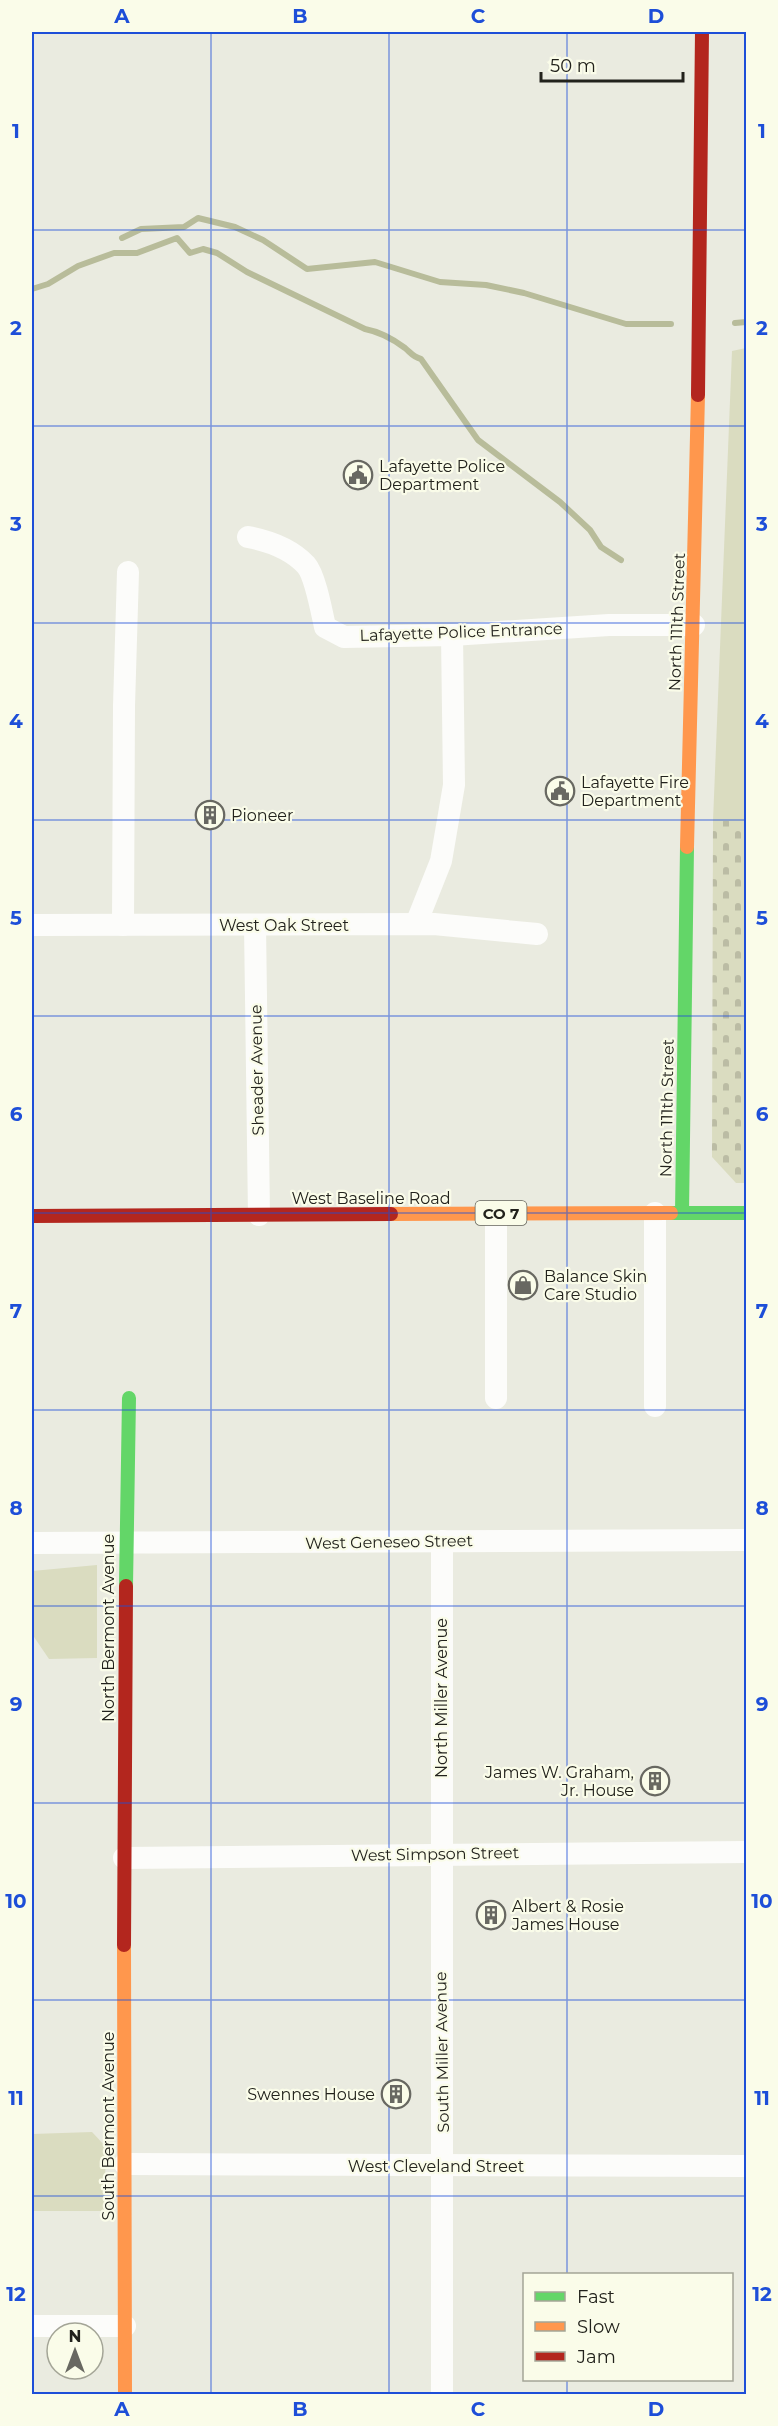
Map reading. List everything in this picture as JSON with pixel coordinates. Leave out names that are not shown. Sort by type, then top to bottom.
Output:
[{"type":"street","name":"North 111th Street","points":[[682,1213],[688,806],[694,625],[702,32]]},
{"type":"street","name":"Lafayette Police Entrance","points":[[248,537],[270,541],[308,566],[319,598],[325,627],[344,637],[452,634],[609,625],[694,625]]},
{"type":"street","points":[[123,925],[124,706],[128,572]]},
{"type":"street","points":[[416,924],[441,861],[454,785],[452,634]]},
{"type":"street","name":"West Oak Street","points":[[32,926],[434,924],[537,934]]},
{"type":"street","name":"Sheader Avenue","points":[[255,925],[259,1215]]},
{"type":"street","points":[[655,1213],[656,1406]]},
{"type":"street","name":"West Baseline Road","points":[[32,1216],[747,1213]]},
{"type":"street","points":[[496,1214],[496,1398]]},
{"type":"street","name":"North Bermont Avenue","points":[[124,1858],[125,1543],[129,1398]]},
{"type":"street","name":"West Geneseo Street","points":[[32,1543],[335,1544],[442,1541],[747,1540]]},
{"type":"street","name":"North Miller Avenue","points":[[441,1854],[442,1541]]},
{"type":"street","name":"West Simpson Street","points":[[124,1858],[747,1852]]},
{"type":"street","name":"South Miller Avenue","points":[[441,1854],[444,2166],[442,2394]]},
{"type":"street","name":"South Bermont Avenue","points":[[124,1858],[125,2394]]},
{"type":"street","name":"West Cleveland Street","points":[[125,2164],[747,2166]]},
{"type":"street","points":[[32,2326],[125,2326]]},
{"type":"green space","points":[[746,348],[746,821],[713,821],[732,351]]},
{"type":"green space","points":[[713,821],[746,821],[746,1183],[736,1183],[712,1157]]},
{"type":"green space","points":[[97,1565],[97,1658],[49,1659],[32,1634],[32,1571]]},
{"type":"green space","points":[[92,2132],[106,2147],[104,2211],[32,2211],[32,2134]]},
{"type":"waterway","points":[[122,238],[141,229],[184,227],[198,218],[235,227],[263,240],[307,269],[375,262],[440,282],[486,285],[524,293],[626,324],[671,324]]},
{"type":"waterway","points":[[32,289],[48,284],[78,266],[114,253],[137,253],[177,238],[190,253],[203,249],[217,253],[247,272],[365,329],[386,336],[421,359],[478,440],[560,502],[590,530],[601,547],[621,560]]},
{"type":"waterway","points":[[735,323],[746,322]]},
{"type":"traffic: fast","points":[[682,1213],[687,847]]},
{"type":"traffic: fast","points":[[671,1213],[746,1213]]},
{"type":"traffic: fast","points":[[126,1586],[129,1398]]},
{"type":"traffic: slow","points":[[687,847],[698,395]]},
{"type":"traffic: slow","points":[[391,1214],[671,1213]]},
{"type":"traffic: slow","points":[[124,1945],[125,2394]]},
{"type":"traffic: jam","points":[[698,395],[702,32]]},
{"type":"traffic: jam","points":[[32,1216],[391,1214]]},
{"type":"traffic: jam","points":[[124,1945],[126,1586]]},
{"type":"place","name":"Lafayette Police Department","points":[[358,475]]},
{"type":"place","name":"Lafayette Fire Department","points":[[560,791]]},
{"type":"place","name":"Pioneer","points":[[210,815]]},
{"type":"place","name":"Balance Skin Care Studio","points":[[523,1285]]},
{"type":"place","name":"James W. Graham, Jr. House","points":[[655,1781]]},
{"type":"place","name":"Albert & Rosie James House","points":[[491,1915]]},
{"type":"place","name":"Swennes House","points":[[396,2094]]}]
